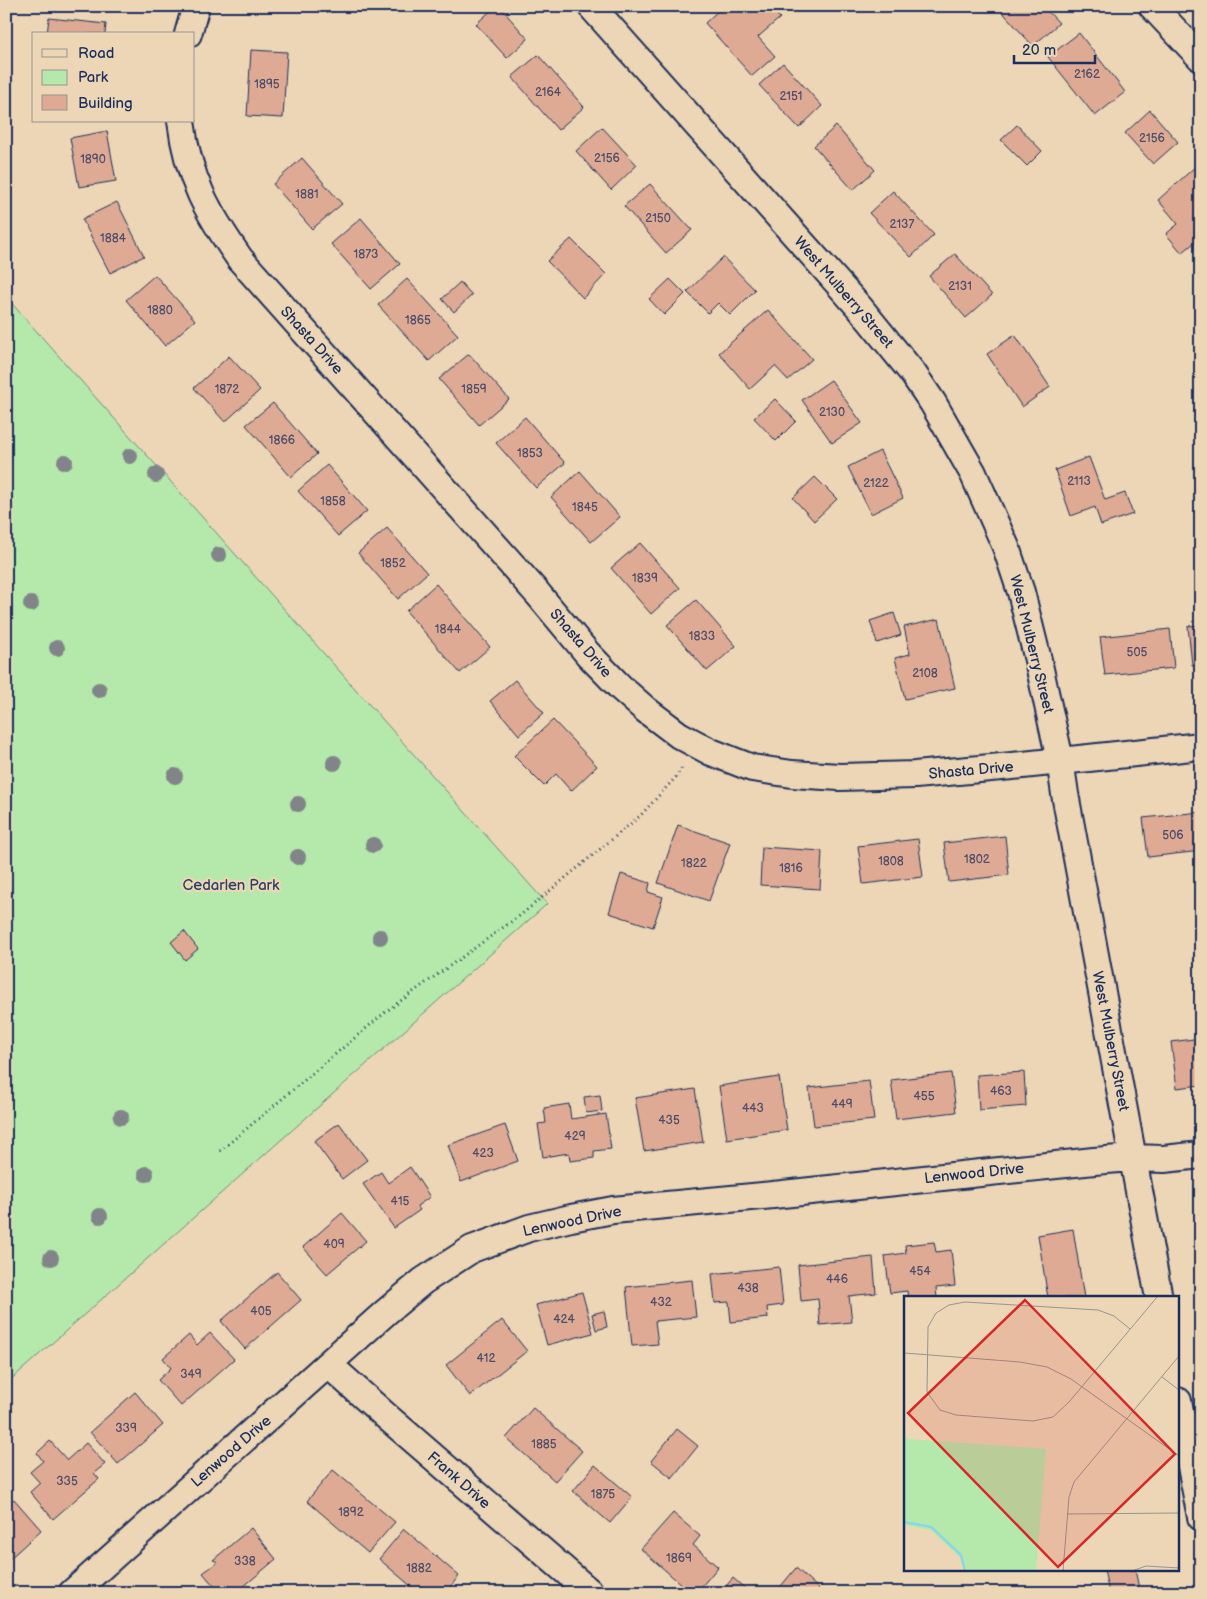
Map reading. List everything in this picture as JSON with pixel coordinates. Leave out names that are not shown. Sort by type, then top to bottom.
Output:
[{"type":"street","points":[[189,32],[196,6]]},
{"type":"street","name":"West Mulberry Street","points":[[591,6],[860,308],[912,372],[934,403],[973,473],[1009,556],[1021,592],[1038,660],[1060,760],[1159,1296]]},
{"type":"street","points":[[1152,6],[1201,58]]},
{"type":"street","name":"Shasta Drive","points":[[181,122],[184,148],[204,202],[240,260],[532,587],[588,654],[621,688],[679,735],[711,752],[752,768],[792,774],[840,777],[915,775],[1201,746]]},
{"type":"street","name":"Lenwood Drive","points":[[72,1593],[386,1312],[423,1281],[472,1249],[537,1226],[613,1210],[773,1195],[971,1173],[1132,1158],[1164,1159],[1201,1155]]},
{"type":"street","name":"Frank Drive","points":[[329,1365],[591,1593]]},
{"type":"street","points":[[1180,1411],[1201,1517]]},
{"type":"path","points":[[220,1151],[388,1010],[522,914],[640,816],[679,774],[695,744]]},
{"type":"green space","name":"Cedarlen Park","points":[[6,297],[547,904],[6,1384]]},
{"type":"building","points":[[496,6],[499,6],[528,39],[507,58],[476,24]]},
{"type":"building","points":[[723,6],[728,6],[731,9],[735,6],[769,6],[780,18],[758,37],[775,56],[752,76],[705,23]]},
{"type":"building","points":[[997,6],[1043,6],[1059,23],[1033,46]]},
{"type":"building","points":[[49,18],[106,24],[105,32],[47,32]]},
{"type":"building","points":[[1079,33],[1125,92],[1095,116],[1048,57]]},
{"type":"building","points":[[251,50],[287,52],[283,118],[247,116]]},
{"type":"building","points":[[538,55],[584,107],[558,130],[512,77]]},
{"type":"building","points":[[783,63],[822,106],[799,128],[759,85]]},
{"type":"building","points":[[1150,110],[1178,142],[1153,164],[1125,133]]},
{"type":"building","points":[[1017,125],[1042,151],[1027,166],[1001,140]]},
{"type":"building","points":[[836,126],[875,170],[853,190],[814,146]]},
{"type":"building","points":[[602,127],[637,165],[611,190],[576,151]]},
{"type":"building","points":[[107,131],[116,181],[79,187],[70,138]]},
{"type":"building","points":[[302,158],[342,204],[312,229],[273,184]]},
{"type":"building","points":[[1196,166],[1201,171],[1201,237],[1182,253],[1166,234],[1178,224],[1158,200]]},
{"type":"building","points":[[650,184],[692,230],[666,253],[624,206]]},
{"type":"building","points":[[893,191],[934,235],[911,257],[869,213]]},
{"type":"building","points":[[117,202],[144,256],[110,273],[82,219]]},
{"type":"building","points":[[361,218],[400,264],[371,289],[331,244]]},
{"type":"building","points":[[571,239],[606,274],[583,298],[547,261]]},
{"type":"building","points":[[955,254],[992,295],[966,318],[929,276]]},
{"type":"building","points":[[723,257],[755,290],[730,315],[718,303],[708,313],[687,292]]},
{"type":"building","points":[[155,275],[195,320],[165,346],[126,300]]},
{"type":"building","points":[[407,279],[458,335],[429,361],[378,305]]},
{"type":"building","points":[[670,279],[685,294],[664,315],[649,299]]},
{"type":"building","points":[[460,282],[472,295],[454,312],[442,299]]},
{"type":"building","points":[[768,310],[812,359],[788,380],[775,366],[750,389],[719,353]]},
{"type":"building","points":[[1015,335],[1050,387],[1022,407],[987,354]]},
{"type":"building","points":[[469,354],[509,399],[479,425],[439,379]]},
{"type":"building","points":[[229,356],[260,390],[225,422],[194,388]]},
{"type":"building","points":[[831,380],[862,423],[832,443],[802,400]]},
{"type":"building","points":[[775,399],[796,421],[776,441],[754,418]]},
{"type":"building","points":[[273,403],[317,454],[291,477],[246,425]]},
{"type":"building","points":[[525,417],[565,463],[536,488],[496,443]]},
{"type":"building","points":[[880,451],[903,498],[871,514],[848,467]]},
{"type":"building","points":[[1089,457],[1105,500],[1125,493],[1133,514],[1101,525],[1095,507],[1071,516],[1055,470]]},
{"type":"building","points":[[327,465],[367,511],[338,536],[298,491]]},
{"type":"building","points":[[580,471],[620,517],[591,542],[551,497]]},
{"type":"building","points":[[815,477],[837,499],[814,521],[793,498]]},
{"type":"building","points":[[387,528],[427,573],[398,599],[358,553]]},
{"type":"building","points":[[640,543],[680,588],[651,614],[611,568]]},
{"type":"building","points":[[436,584],[490,647],[460,673],[406,611]]},
{"type":"building","points":[[696,600],[736,646],[707,671],[667,625]]},
{"type":"building","points":[[894,613],[901,635],[877,643],[870,621]]},
{"type":"building","points":[[939,619],[955,688],[905,699],[895,658],[910,654],[904,627]]},
{"type":"building","points":[[1201,625],[1201,664],[1192,665],[1188,626]]},
{"type":"building","points":[[1170,629],[1174,668],[1105,675],[1100,637]]},
{"type":"building","points":[[515,680],[544,713],[519,735],[490,701]]},
{"type":"building","points":[[553,720],[597,766],[571,791],[556,774],[544,786],[514,756]]},
{"type":"building","points":[[1201,812],[1201,851],[1148,857],[1143,818]]},
{"type":"building","points":[[678,825],[730,843],[709,901],[658,883]]},
{"type":"building","points":[[1005,836],[1009,875],[949,882],[944,843]]},
{"type":"building","points":[[918,839],[923,877],[863,884],[858,846]]},
{"type":"building","points":[[762,847],[822,851],[820,889],[760,885]]},
{"type":"building","points":[[621,874],[650,883],[648,892],[663,897],[653,927],[609,913]]},
{"type":"building","points":[[184,931],[198,949],[185,960],[171,942]]},
{"type":"building","points":[[1201,1038],[1201,1085],[1177,1088],[1171,1042]]},
{"type":"building","points":[[1024,1072],[1026,1106],[979,1110],[977,1075]]},
{"type":"building","points":[[951,1073],[956,1112],[896,1119],[891,1080]]},
{"type":"building","points":[[779,1077],[787,1130],[727,1139],[719,1086]]},
{"type":"building","points":[[869,1081],[874,1120],[814,1126],[809,1088]]},
{"type":"building","points":[[695,1089],[703,1142],[644,1151],[635,1098]]},
{"type":"building","points":[[600,1095],[602,1111],[586,1113],[584,1097]]},
{"type":"building","points":[[569,1104],[571,1119],[606,1114],[611,1149],[594,1151],[594,1158],[570,1161],[569,1153],[543,1157],[538,1124],[546,1123],[544,1108]]},
{"type":"building","points":[[339,1123],[367,1160],[342,1179],[314,1141]]},
{"type":"building","points":[[505,1125],[518,1161],[461,1182],[448,1145]]},
{"type":"building","points":[[410,1167],[430,1197],[417,1206],[420,1210],[394,1228],[363,1184],[381,1172],[388,1183]]},
{"type":"building","points":[[342,1213],[366,1241],[327,1274],[303,1247]]},
{"type":"building","points":[[1073,1229],[1084,1296],[1048,1296],[1038,1235]]},
{"type":"building","points":[[934,1242],[936,1252],[951,1250],[955,1286],[936,1288],[937,1296],[908,1296],[907,1291],[890,1293],[885,1256],[906,1253],[905,1245]]},
{"type":"building","points":[[873,1257],[876,1293],[849,1296],[852,1322],[820,1325],[818,1299],[801,1301],[798,1265]]},
{"type":"building","points":[[779,1267],[783,1305],[767,1307],[768,1318],[731,1322],[729,1302],[715,1303],[712,1274]]},
{"type":"building","points":[[277,1272],[301,1300],[245,1349],[221,1321]]},
{"type":"building","points":[[692,1280],[696,1317],[655,1321],[658,1344],[632,1346],[626,1287]]},
{"type":"building","points":[[582,1292],[593,1333],[547,1345],[536,1305]]},
{"type":"building","points":[[604,1311],[607,1327],[596,1330],[592,1314]]},
{"type":"building","points":[[502,1320],[527,1351],[470,1396],[446,1365]]},
{"type":"building","points":[[210,1333],[234,1359],[181,1406],[158,1380],[171,1368],[163,1358],[189,1335],[197,1345]]},
{"type":"building","points":[[135,1392],[163,1425],[118,1464],[90,1432]]},
{"type":"building","points":[[533,1408],[582,1451],[555,1481],[506,1438]]},
{"type":"building","points":[[677,1429],[698,1446],[672,1478],[651,1461]]},
{"type":"building","points":[[50,1441],[67,1460],[86,1443],[105,1464],[94,1473],[99,1479],[53,1519],[30,1492],[40,1483],[30,1472],[43,1461],[37,1453]]},
{"type":"building","points":[[595,1465],[632,1497],[610,1523],[573,1491]]},
{"type":"building","points":[[333,1470],[395,1522],[368,1553],[307,1501]]},
{"type":"building","points":[[14,1499],[41,1530],[6,1562],[6,1506]]},
{"type":"building","points":[[673,1513],[700,1536],[693,1545],[718,1567],[696,1593],[691,1593],[641,1549]]},
{"type":"building","points":[[251,1528],[276,1559],[236,1593],[220,1593],[203,1573],[218,1562],[213,1560]]},
{"type":"building","points":[[404,1529],[459,1576],[445,1593],[419,1593],[379,1559]]},
{"type":"building","points":[[796,1568],[819,1589],[815,1593],[777,1593],[776,1592]]},
{"type":"building","points":[[1104,1572],[1135,1572],[1140,1593],[1109,1593]]},
{"type":"building","points":[[733,1578],[750,1593],[720,1593]]}]
